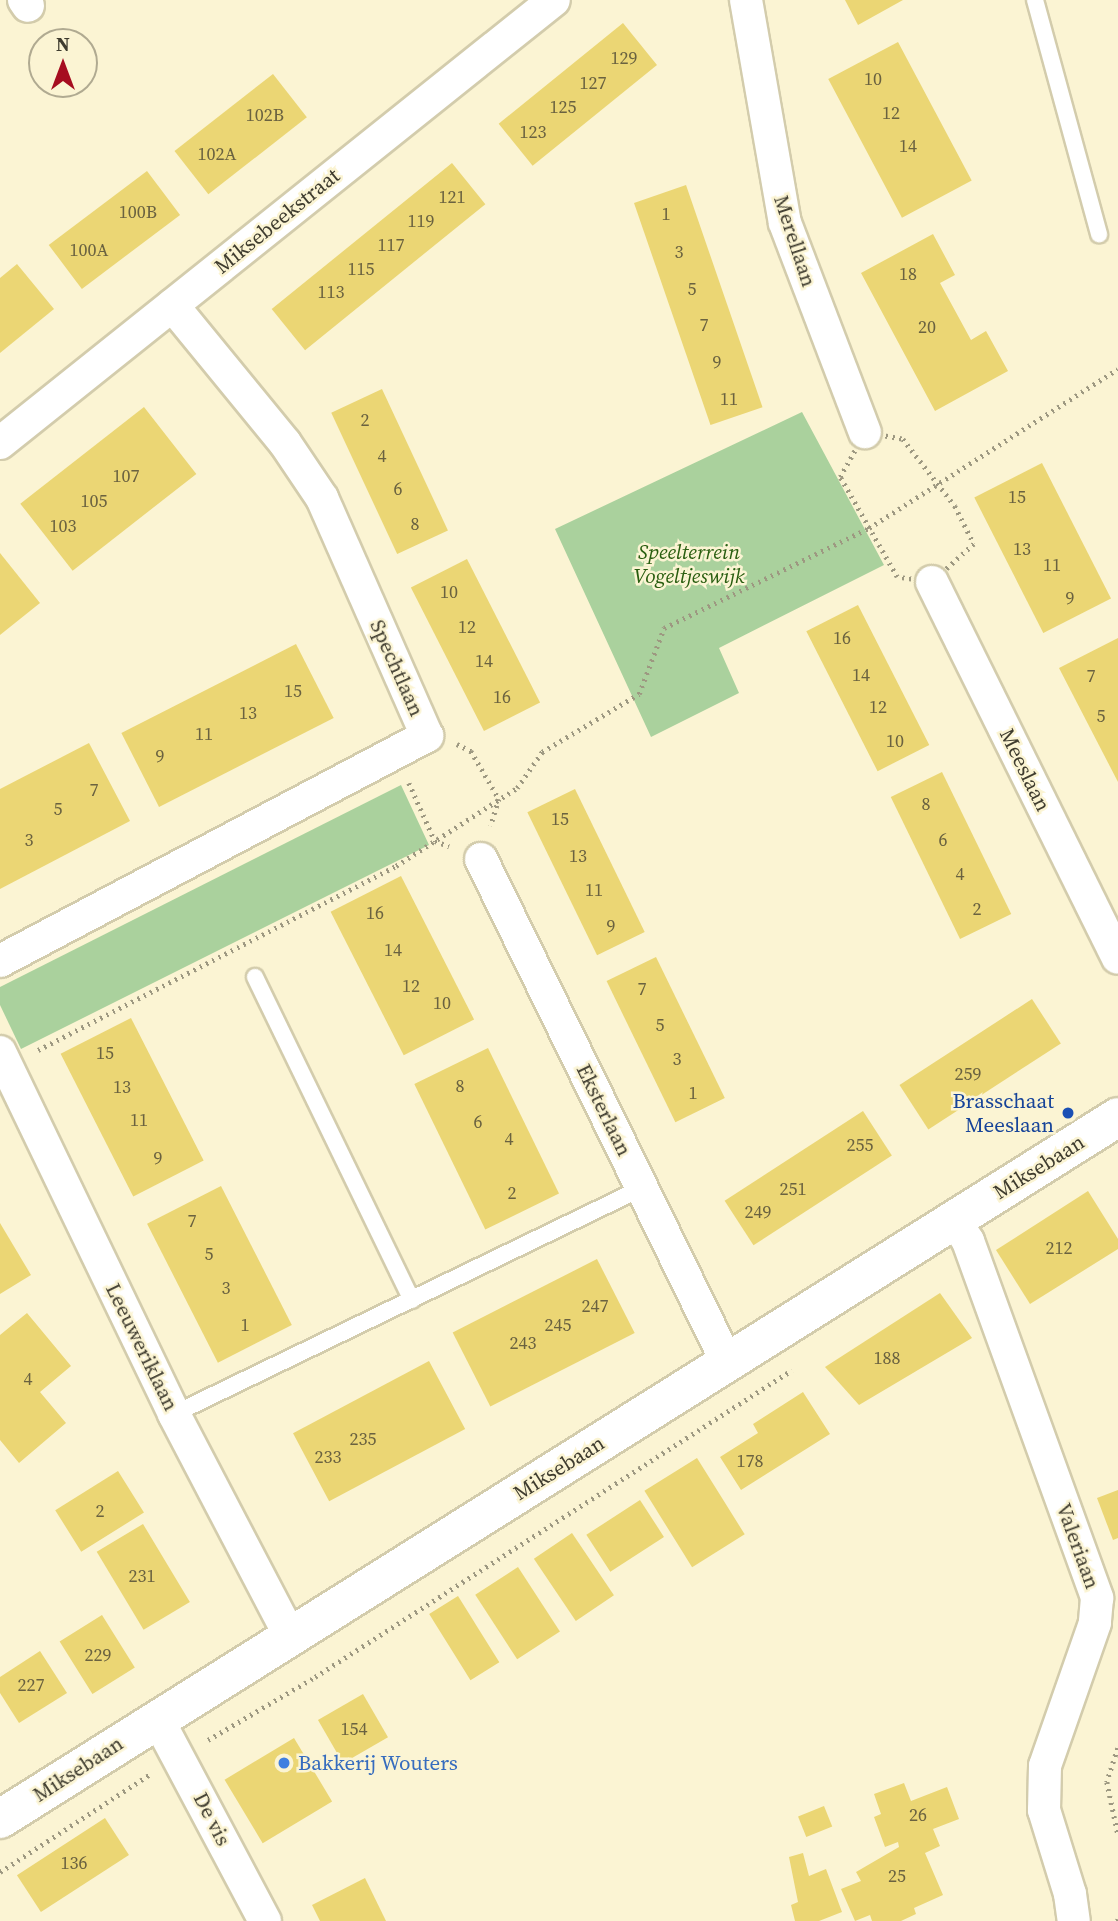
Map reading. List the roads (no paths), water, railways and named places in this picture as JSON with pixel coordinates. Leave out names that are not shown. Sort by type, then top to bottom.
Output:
[{"type":"street","name":"Miksebeekstraat","points":[[0,443],[554,0]]},
{"type":"street","name":"Merellaan","points":[[746,0],[785,223],[865,432]]},
{"type":"street","name":"Spechtlaan","points":[[0,961],[427,736],[322,498],[285,443],[172,305]]},
{"type":"street","name":"Meeslaan","points":[[932,582],[1118,958]]},
{"type":"street","name":"Eksterlaan","points":[[481,859],[727,1362]]},
{"type":"street","name":"Leeuweriklaan","points":[[4,1059],[174,1414],[291,1638]]},
{"type":"street","name":"Miksebaan","points":[[0,1819],[157,1717],[291,1638],[1118,1117]]},
{"type":"street","name":"Valeriaan","points":[[955,1221],[968,1241],[1097,1598],[1095,1623],[1045,1766],[1044,1810],[1070,1894],[1074,1921]]},
{"type":"street","name":"De vis","points":[[157,1717],[265,1921]]},
{"type":"lane","points":[[1035,0],[1099,234]]},
{"type":"lane","points":[[255,977],[412,1300]]},
{"type":"lane","points":[[174,1414],[642,1188]]},
{"type":"place","name":"Brasschaat Meeslaan","points":[[1068,1113]]},
{"type":"place","name":"Bakkerij Wouters","points":[[284,1763]]},
{"type":"park label","name":"Speelterrein Vogeltjeswijk","points":[[689,564]]}]
